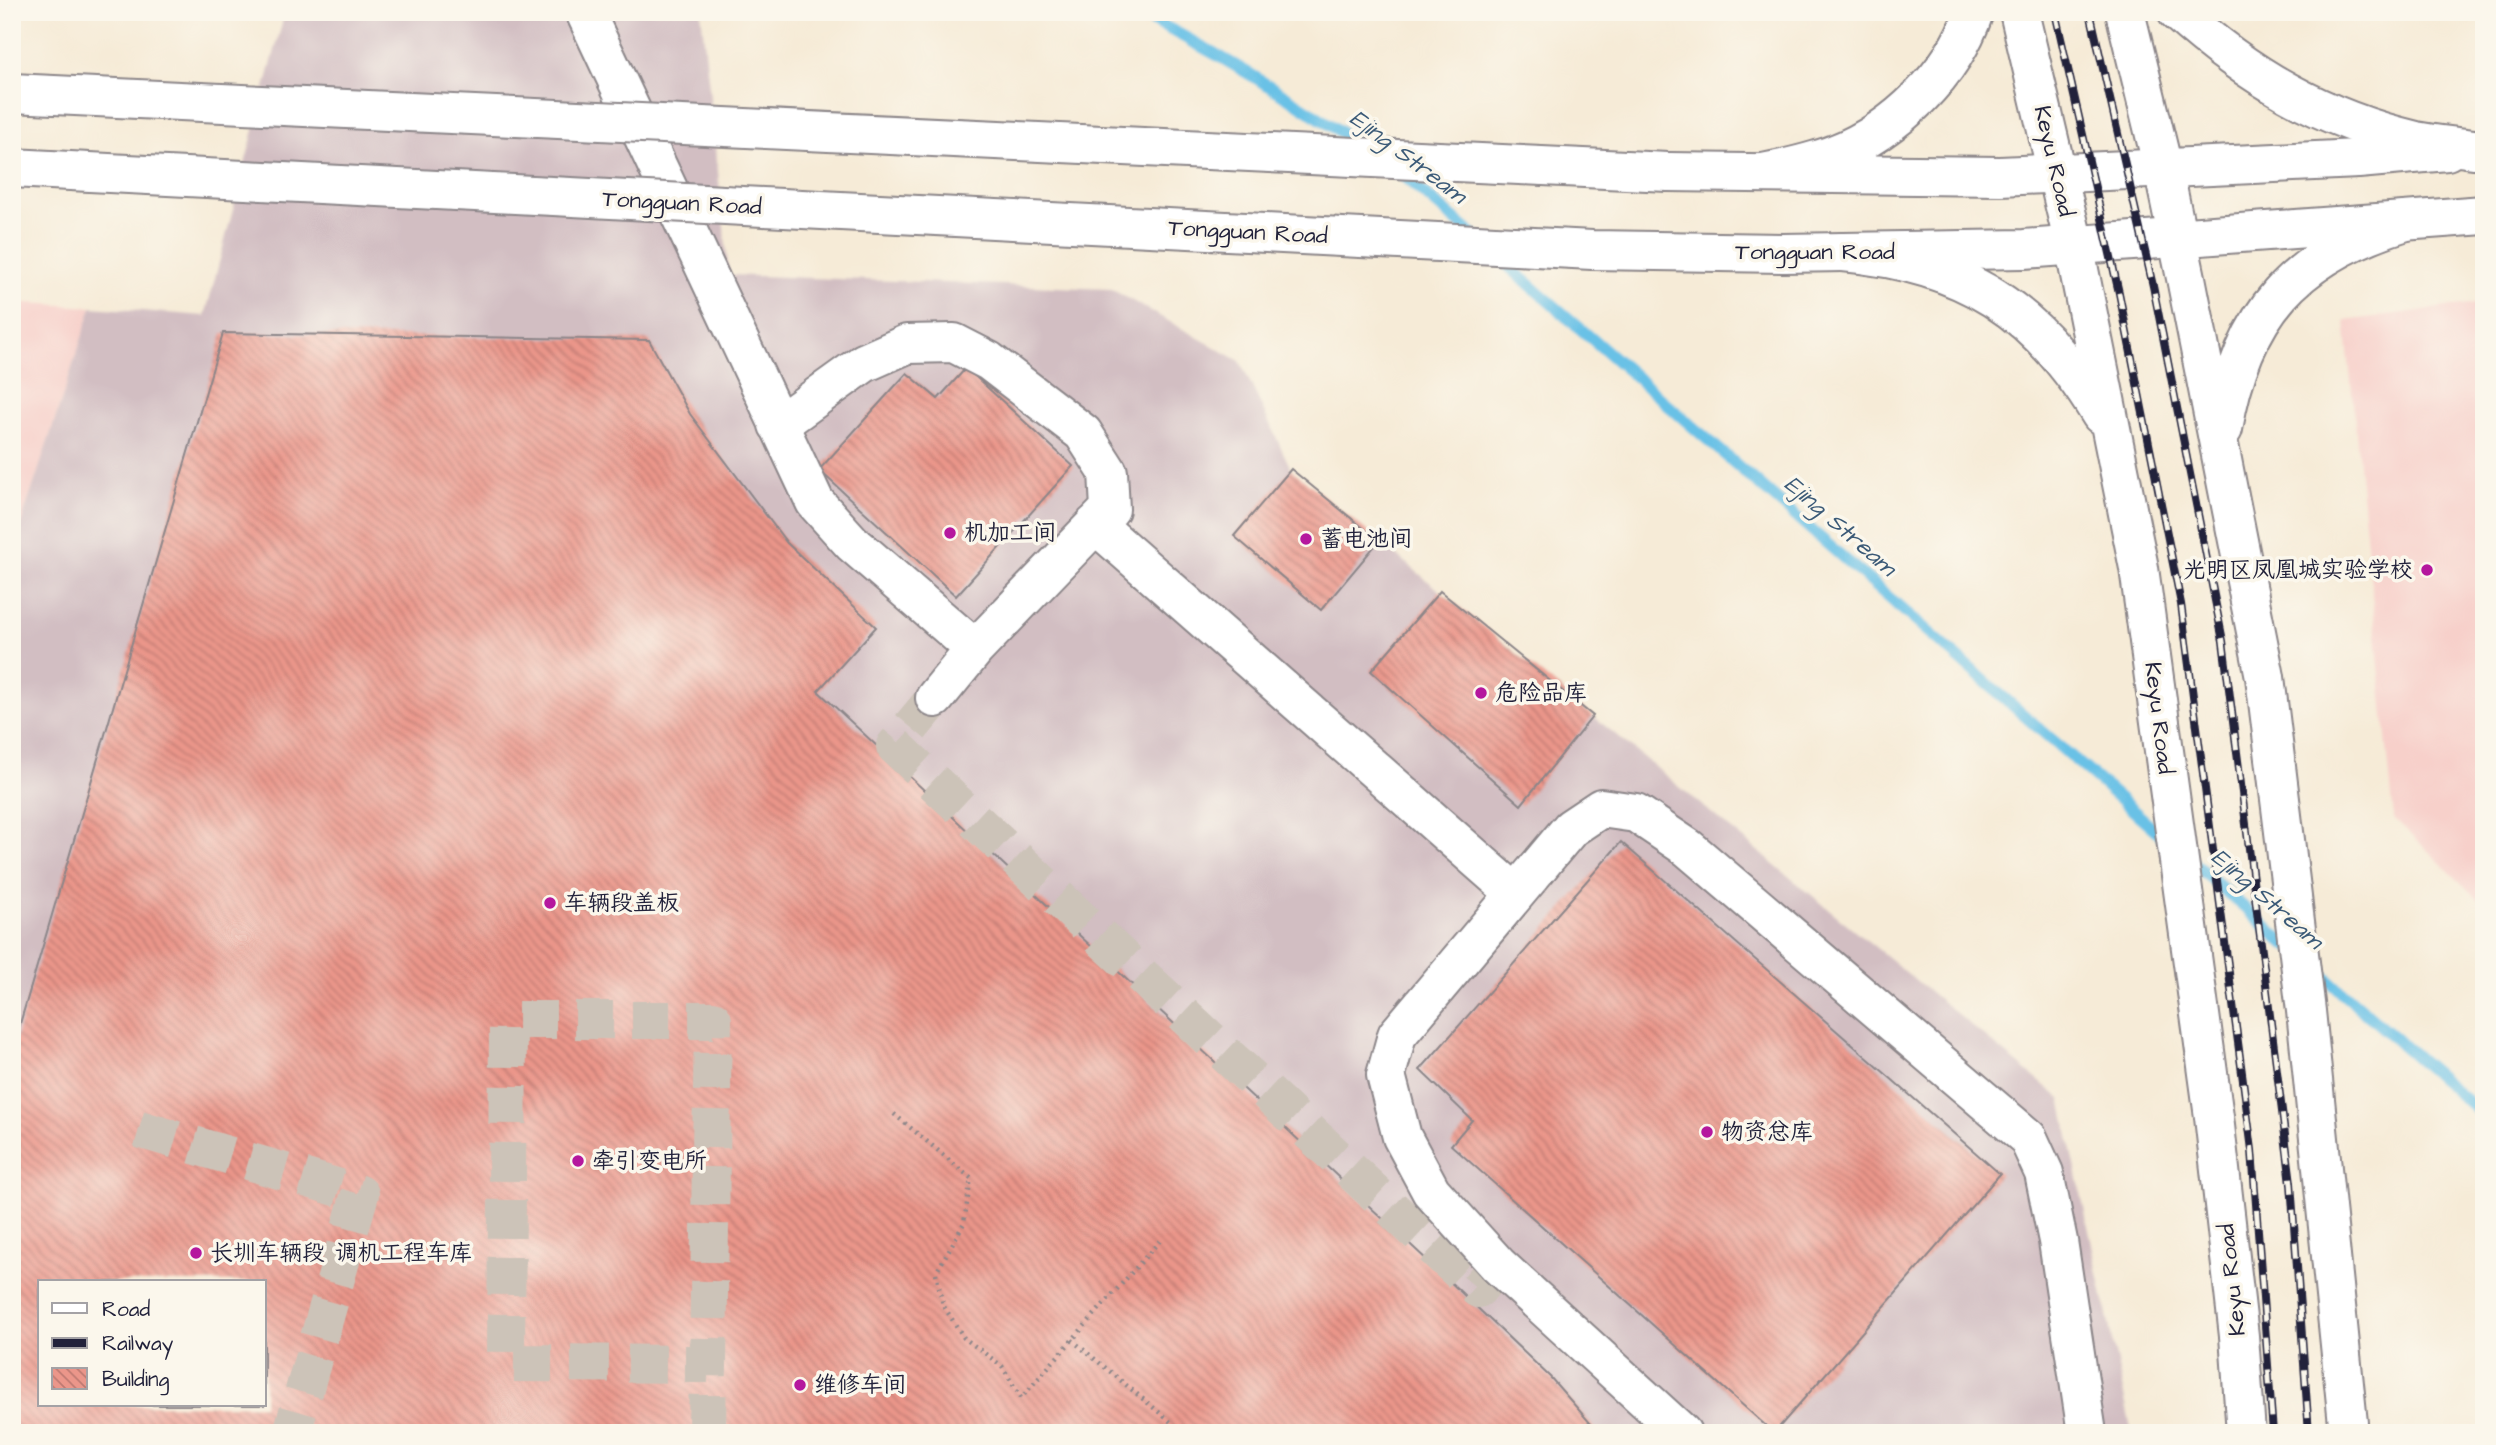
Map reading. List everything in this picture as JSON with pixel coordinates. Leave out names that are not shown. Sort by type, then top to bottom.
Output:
[{"type":"street","points":[[585,12],[815,502],[852,543],[975,649]]},
{"type":"street","points":[[1763,173],[1801,166],[1838,153],[1903,112],[1931,84],[1953,54],[1974,12]]},
{"type":"street","name":"Keyu Road","points":[[2020,12],[2074,245],[2139,568],[2214,1117],[2239,1336],[2246,1433]]},
{"type":"street","points":[[2125,12],[2178,239],[2265,677],[2329,1217],[2349,1433]]},
{"type":"street","points":[[2177,12],[2214,45],[2260,78],[2310,105],[2363,126],[2418,141],[2479,149]]},
{"type":"street","points":[[12,93],[1668,172],[2000,176],[2358,159],[2479,149]]},
{"type":"street","name":"Tongguan Road","points":[[12,169],[1592,250],[1783,253],[2024,249],[2484,215]]},
{"type":"street","points":[[2223,466],[2223,429],[2229,392],[2241,357],[2257,324],[2272,304],[2307,268],[2337,247],[2406,221]]},
{"type":"street","points":[[1843,252],[1883,256],[1922,265],[1960,279],[1995,298],[2027,322],[2056,350],[2081,382],[2101,416],[2116,453]]},
{"type":"street","points":[[778,425],[864,363],[907,344],[954,343],[989,361],[1083,433],[1108,472],[1110,509],[975,649],[935,698]]},
{"type":"street","points":[[1095,524],[1516,892]]},
{"type":"street","points":[[1682,1433],[1498,1265],[1431,1191],[1402,1137],[1386,1075],[1397,1035],[1571,828],[1601,808],[1636,813],[1688,848],[2028,1138],[2044,1173],[2058,1241],[2087,1433]]},
{"type":"path","points":[[894,1114],[971,1178],[964,1223],[936,1273],[943,1305],[964,1338],[1002,1366],[1021,1398],[1163,1237]]},
{"type":"path","points":[[1072,1340],[1184,1433]]},
{"type":"shaded area","points":[[285,12],[701,12],[729,275],[1111,289],[1240,361],[1291,469],[2061,1099],[2132,1433],[12,1433],[12,551],[92,307],[205,316]]},
{"type":"shaded area","points":[[12,302],[92,307],[12,551]]},
{"type":"shaded area","name":"光明区凤凰城实验学校","points":[[2484,302],[2484,905],[2394,818],[2345,321]]},
{"type":"building","name":"车辆段盖板","points":[[223,333],[649,340],[690,414],[787,543],[876,627],[818,691],[1444,1276],[1550,1377],[1599,1433],[12,1433],[12,1051]]},
{"type":"building","name":"机加工间","points":[[966,368],[1073,466],[956,596],[819,470],[907,373],[938,399]]},
{"type":"building","name":"蓄电池间","points":[[1291,469],[1379,541],[1321,610],[1234,536]]},
{"type":"building","name":"危险品库","points":[[1440,591],[1593,716],[1521,805],[1371,671]]},
{"type":"building","name":"物资总库","points":[[1621,842],[2000,1174],[1774,1433],[1451,1145],[1472,1120],[1420,1070]]},
{"type":"waterway","name":"Ejing Stream","points":[[1136,12],[1251,75],[1361,146]]},
{"type":"waterway","name":"Ejing Stream","points":[[1396,170],[1473,235]]},
{"type":"waterway","name":"Ejing Stream","points":[[1497,256],[2167,840]]},
{"type":"waterway","name":"Ejing Stream","points":[[2189,859],[2288,946]]},
{"type":"waterway","name":"Ejing Stream","points":[[2310,964],[2484,1116]]},
{"type":"tunnel","points":[[935,698],[895,746],[1478,1289],[1498,1265]]},
{"type":"tunnel","points":[[707,1433],[713,1020],[508,1020],[506,1363],[708,1364]]},
{"type":"tunnel","points":[[139,1129],[360,1194],[292,1433]]},
{"type":"railway","points":[[2055,12],[2119,293],[2181,604],[2252,1150],[2273,1433]]},
{"type":"railway","points":[[2090,12],[2153,286],[2223,641],[2291,1183],[2309,1433]]},
{"type":"place","name":"机加工间","points":[[950,533]]},
{"type":"place","name":"蓄电池间","points":[[1306,539]]},
{"type":"place","name":"光明区凤凰城实验学校","points":[[2427,570]]},
{"type":"place","name":"危险品库","points":[[1481,693]]},
{"type":"place","name":"车辆段盖板","points":[[550,903]]},
{"type":"place","name":"物资总库","points":[[1707,1132]]},
{"type":"place","name":"牵引变电所","points":[[578,1161]]},
{"type":"place","name":"长圳车辆段 调机工程车库","points":[[196,1253]]},
{"type":"place","name":"维修车间","points":[[800,1385]]}]
